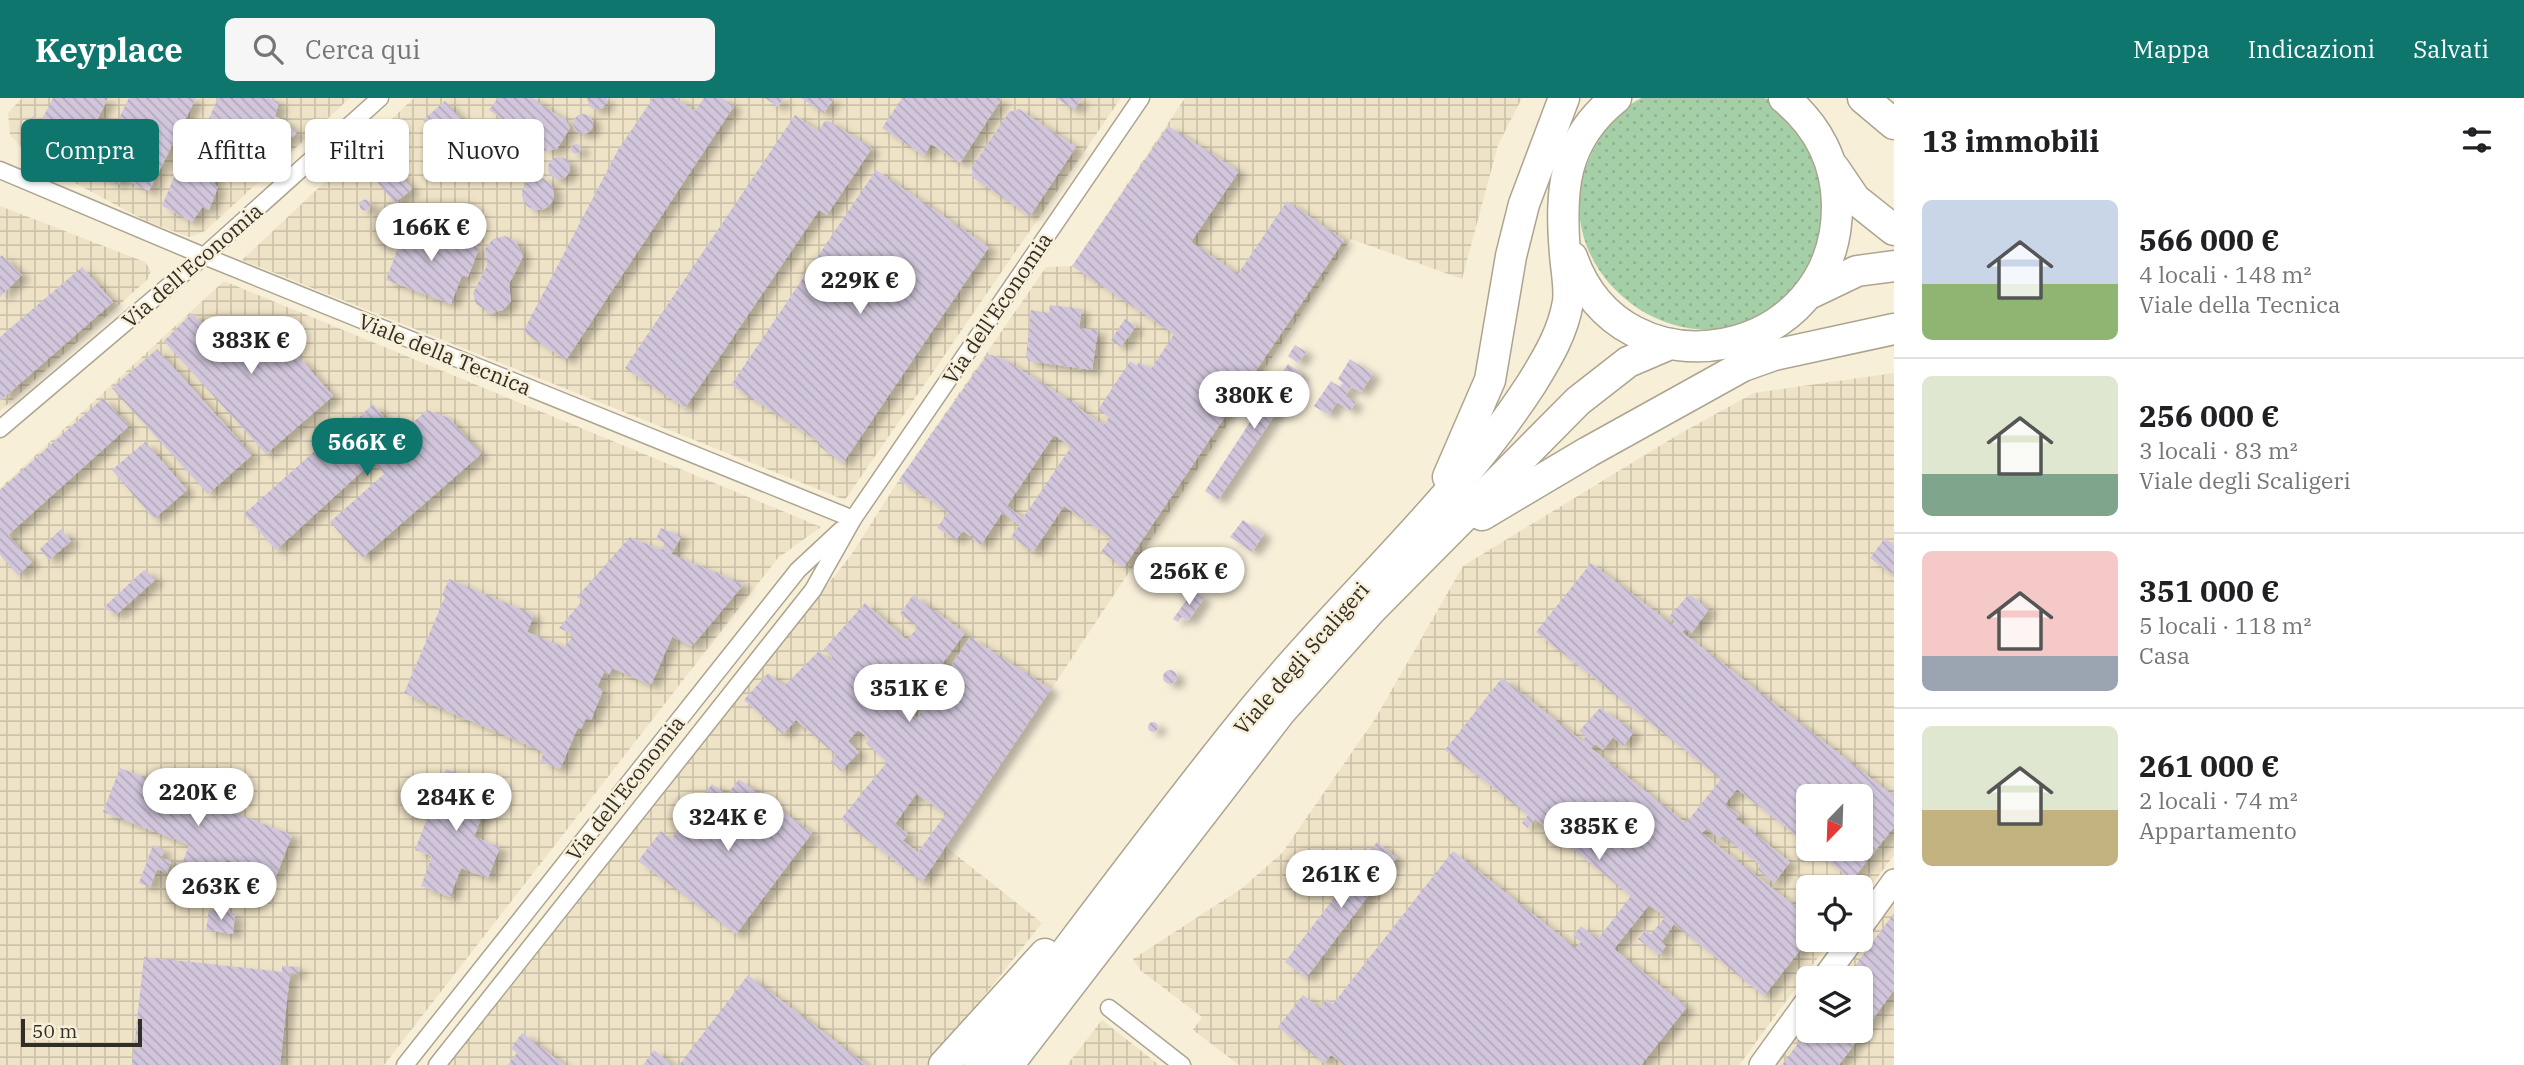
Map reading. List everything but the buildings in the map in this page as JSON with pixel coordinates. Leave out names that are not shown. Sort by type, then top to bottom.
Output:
[{"type":"highway","points":[[1430,534],[1490,380],[1511,256],[1524,204],[1564,98]]},
{"type":"highway","name":"Viale degli Scaligeri","points":[[1563,233],[1577,273],[1598,302],[1618,320],[1646,336],[1670,344],[1697,347],[1744,340],[1767,330],[1794,311],[1811,293],[1826,268],[1837,231],[1837,181],[1831,163],[1822,142],[1784,98]]},
{"type":"highway","points":[[1863,98],[1894,124]]},
{"type":"highway","name":"Viale degli Scaligeri","points":[[1008,1065],[1281,711],[1370,611],[1430,534],[1511,415],[1561,334],[1569,299],[1562,189],[1572,154],[1598,114],[1614,99]]},
{"type":"highway","points":[[1831,163],[1855,199],[1894,230]]},
{"type":"highway","points":[[1811,293],[1857,271],[1894,266]]},
{"type":"highway","points":[[1430,534],[1743,366],[1774,355],[1894,329]]},
{"type":"highway","name":"Viale degli Scaligeri","points":[[980,1065],[1254,709],[1349,600],[1430,534],[1578,401],[1628,362],[1670,344]]},
{"type":"highway","points":[[1032,1065],[1084,996],[1224,788]]},
{"type":"highway","points":[[944,1065],[1171,817]]},
{"type":"street","name":"Via dell'Economia","points":[[0,429],[204,256],[380,98]]},
{"type":"street","name":"Via dell'Economia","points":[[437,1065],[813,590],[853,519],[1141,98]]},
{"type":"street","name":"Viale della Tecnica","points":[[2,173],[853,519]]},
{"type":"street","name":"Via dell'Economia","points":[[405,1065],[798,570],[853,519]]},
{"type":"street","points":[[1873,910],[1894,881]]},
{"type":"street","points":[[1109,1008],[1182,1065]]},
{"type":"street","points":[[1761,1065],[1796,1017]]},
{"type":"shaded area","points":[[22,98],[350,98],[327,119],[305,119],[305,139],[291,152],[291,119],[173,119],[173,182],[258,182],[205,231],[189,237],[146,221],[73,182],[159,182],[159,119],[21,119],[21,147],[10,135],[8,113]]},
{"type":"shaded area","points":[[414,98],[1121,98],[845,500],[242,260],[325,182],[409,182],[409,119],[392,119]]},
{"type":"shaded area","points":[[1185,98],[1522,98],[1498,145],[1462,279],[1351,239],[946,847],[1042,923],[929,1065],[448,1065],[851,555],[899,480],[1046,267],[1072,266]]},
{"type":"shaded area","points":[[0,206],[145,262],[151,271],[147,280],[0,411]]},
{"type":"shaded area","points":[[224,281],[821,527],[778,558],[384,1065],[0,1065],[0,488]]},
{"type":"shaded area","points":[[1894,373],[1894,855],[1873,883],[1873,875],[1796,875],[1796,952],[1822,952],[1812,966],[1796,966],[1796,988],[1739,1065],[1239,1065],[1193,1030],[1202,1017],[1140,970],[1133,959],[1241,889],[1282,853],[1375,719],[1463,566],[1681,433],[1754,393]]},
{"type":"shaded area","points":[[1894,902],[1894,1065],[1773,1065],[1796,1034],[1796,1043],[1873,1043],[1873,966],[1846,966],[1856,952],[1873,952],[1873,930]]},
{"type":"shaded area","points":[[1102,1020],[1159,1065],[1067,1065]]},
{"type":"green space","points":[[1642,98],[1770,100],[1787,115],[1823,170],[1825,181],[1818,253],[1807,274],[1788,296],[1749,322],[1707,330],[1666,322],[1629,302],[1601,272],[1583,234],[1580,192],[1595,147],[1604,133],[1621,112]]}]
